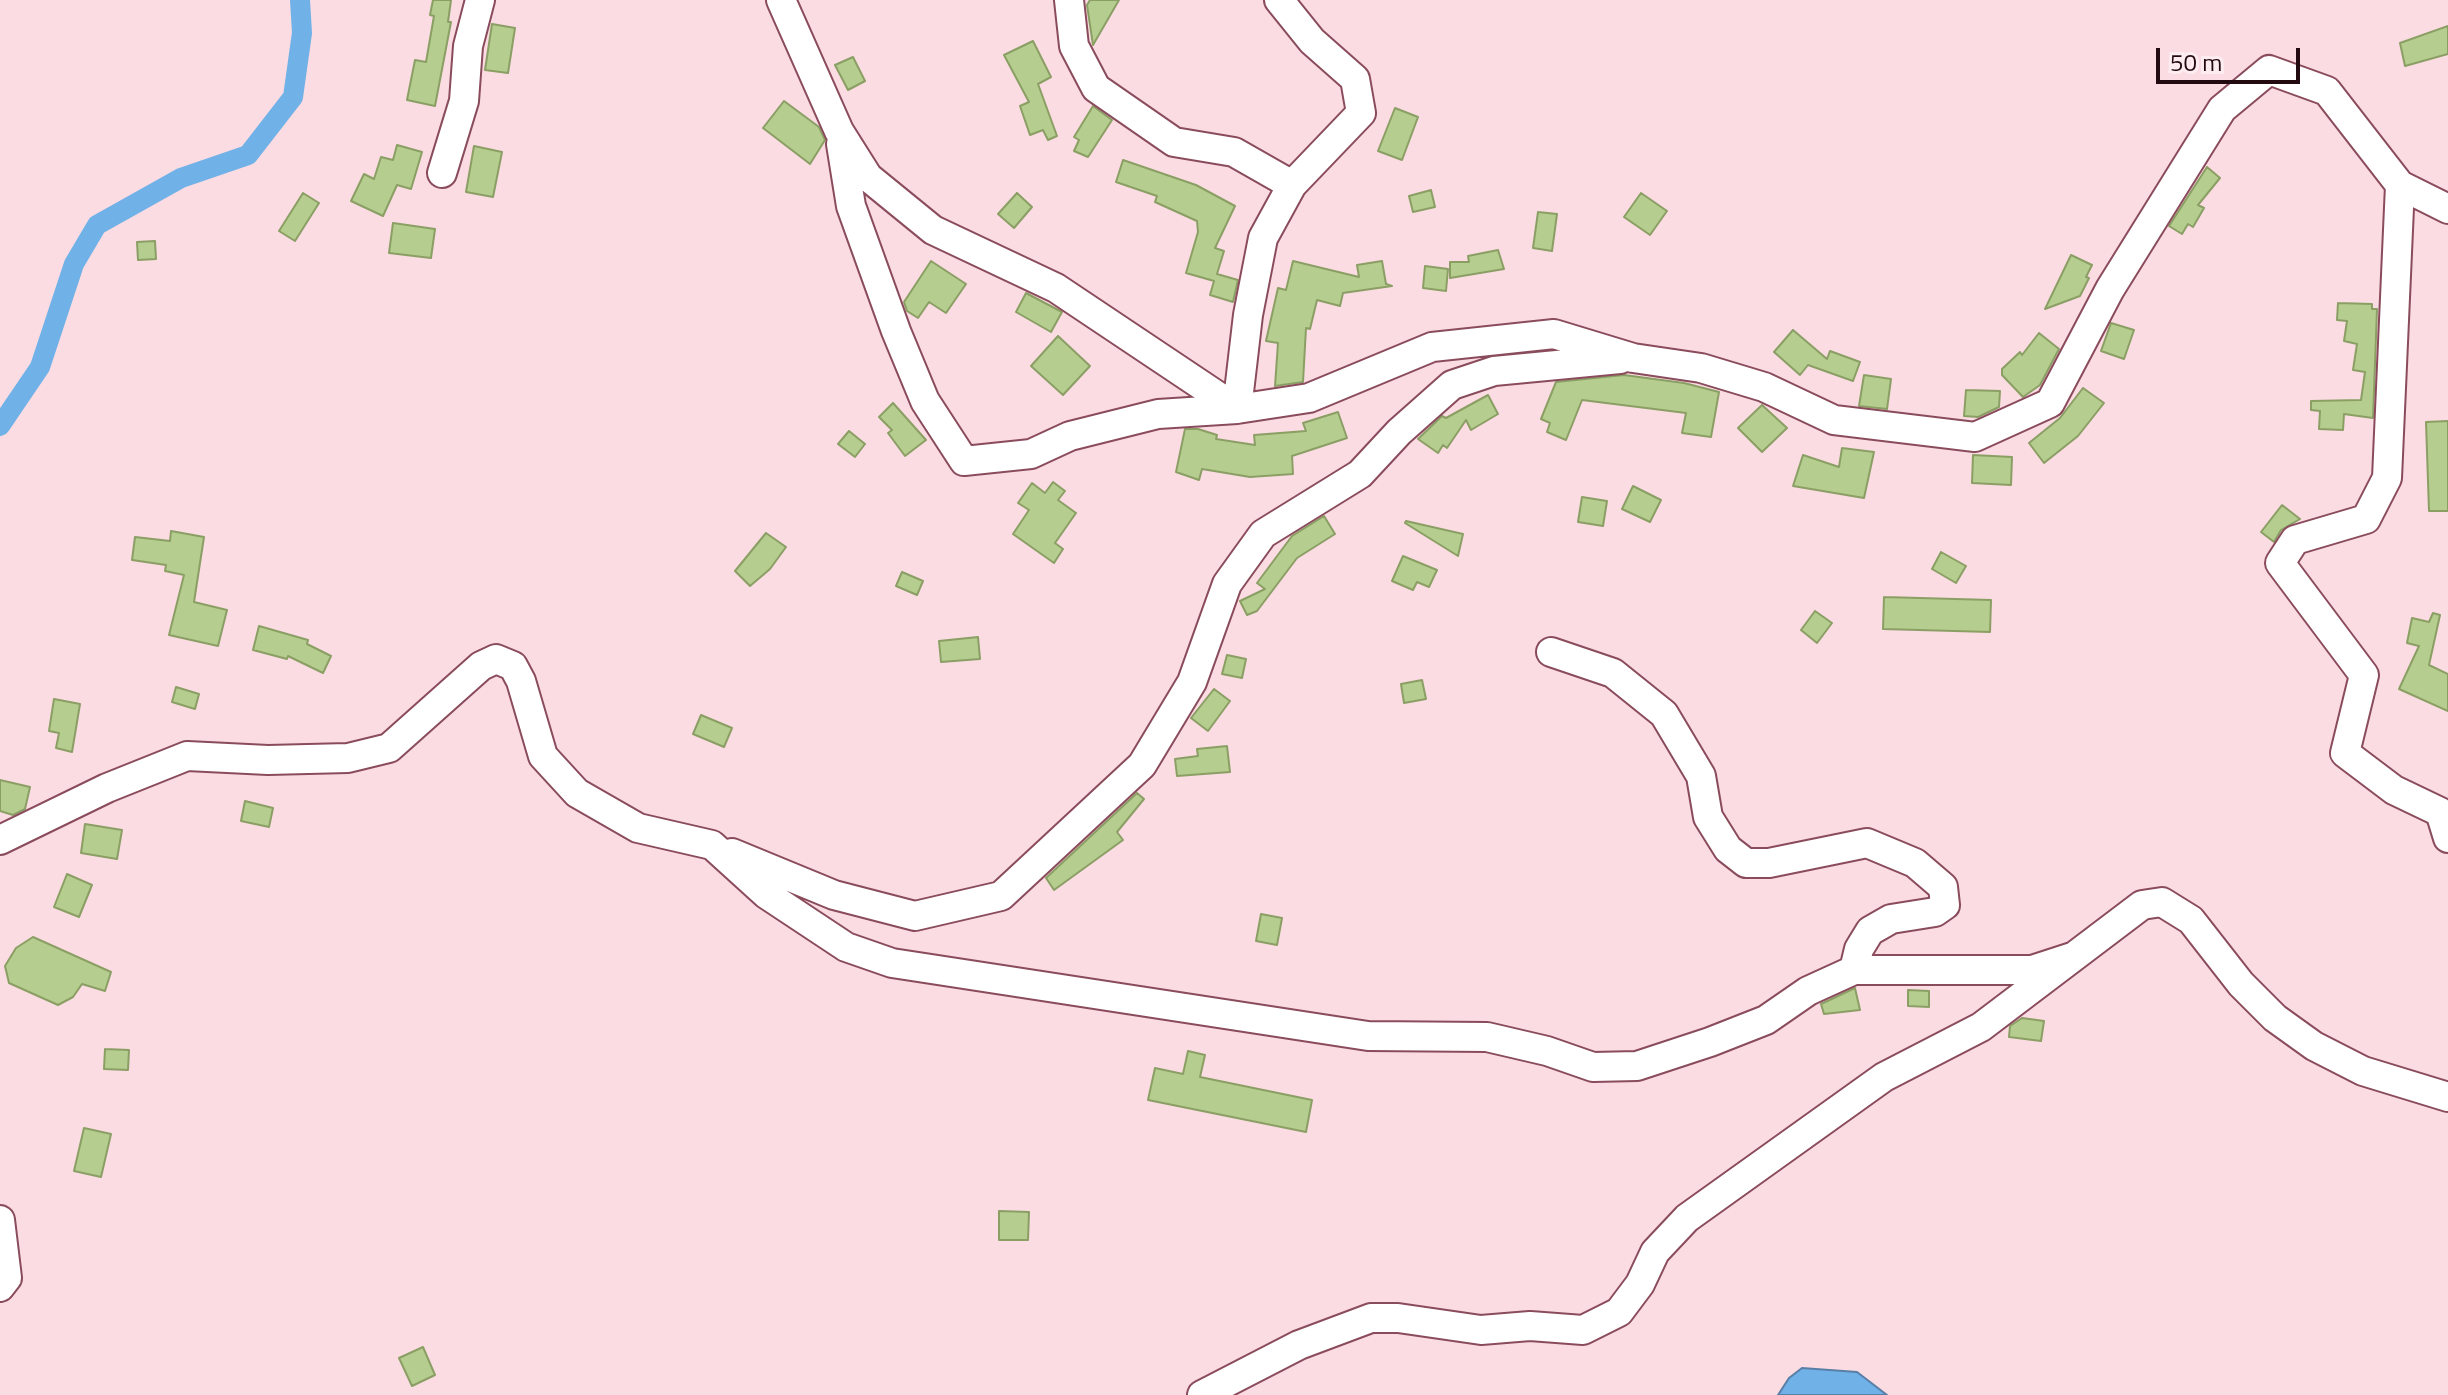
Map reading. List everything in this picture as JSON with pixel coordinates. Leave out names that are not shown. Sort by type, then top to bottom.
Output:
[{"type":"street","points":[[442,173],[464,101],[468,46],[480,0]]},
{"type":"street","points":[[781,0],[839,131],[868,177],[933,230],[1056,288],[1237,409]]},
{"type":"street","points":[[1069,0],[1074,46],[1096,88],[1174,142],[1234,152],[1292,185]]},
{"type":"street","points":[[1237,409],[1248,315],[1263,238],[1292,185],[1361,113],[1355,79],[1312,41],[1278,1]]},
{"type":"street","points":[[839,131],[851,206],[896,331],[925,401],[964,461],[1031,454],[1070,436],[1158,414],[1237,409],[1309,398],[1432,347],[1554,334],[1633,358],[1701,368],[1764,387],[1834,420],[1975,437],[2050,403],[2110,289],[2222,109],[2269,70],[2327,91],[2400,185],[2448,209]]},
{"type":"street","points":[[2400,185],[2387,478],[2366,519],[2295,540],[2280,563],[2364,675],[2345,753],[2394,790],[2440,812],[2448,838]]},
{"type":"street","points":[[0,840],[107,788],[187,756],[268,760],[348,758],[389,748],[481,666],[496,659],[513,666],[521,681],[543,756],[577,793],[638,828],[712,845],[834,895],[915,916],[1001,896],[1142,765],[1192,682],[1227,584],[1263,534],[1360,474],[1399,432],[1452,385],[1494,371],[1633,358]]},
{"type":"street","points":[[1551,652],[1613,673],[1664,714],[1701,776],[1708,817],[1728,849],[1746,863],[1769,863],[1867,843],[1915,863],[1943,887],[1945,905],[1935,912],[1891,919],[1870,931],[1859,949],[1854,970]]},
{"type":"street","points":[[712,845],[766,894],[846,947],[892,963],[1368,1036],[1487,1037],[1547,1051],[1593,1067],[1637,1066],[1710,1042],[1766,1020],[1808,991],[1854,970],[2032,970],[2072,957]]},
{"type":"street","points":[[1202,1395],[1299,1345],[1371,1318],[1398,1318],[1481,1330],[1530,1326],[1583,1330],[1619,1312],[1640,1284],[1655,1252],[1687,1218],[1884,1077],[1981,1027],[2142,905],[2162,902],[2191,920],[2241,984],[2275,1018],[2314,1046],[2363,1071],[2448,1097]]},
{"type":"street","points":[[0,1220],[7,1278],[0,1287]]},
{"type":"water","points":[[1802,1368],[1857,1372],[1887,1395],[1778,1395],[1789,1378]]},
{"type":"building","points":[[433,0],[451,0],[448,22],[451,22],[435,106],[407,100],[415,60],[426,62],[434,16],[430,15]]},
{"type":"building","points":[[1090,0],[1119,0],[1093,45],[1087,5]]},
{"type":"building","points":[[492,24],[515,28],[508,73],[485,70]]},
{"type":"building","points":[[2448,26],[2448,54],[2405,66],[2400,43]]},
{"type":"building","points":[[1033,41],[1051,77],[1038,84],[1057,136],[1048,140],[1043,130],[1030,135],[1020,106],[1029,102],[1004,55]]},
{"type":"building","points":[[853,57],[865,81],[848,90],[835,65]]},
{"type":"building","points":[[784,101],[819,127],[825,140],[810,164],[763,128]]},
{"type":"building","points":[[1093,106],[1112,120],[1088,157],[1074,151],[1079,140],[1074,137]]},
{"type":"building","points":[[1395,108],[1418,117],[1402,160],[1378,151]]},
{"type":"building","points":[[397,145],[422,152],[411,189],[397,185],[383,216],[351,201],[364,174],[374,179],[381,157],[393,160]]},
{"type":"building","points":[[474,146],[502,152],[493,197],[466,192]]},
{"type":"building","points":[[1123,160],[1196,185],[1235,206],[1215,248],[1224,251],[1217,274],[1238,280],[1233,302],[1210,295],[1214,281],[1186,273],[1198,232],[1197,221],[1155,202],[1157,196],[1116,182]]},
{"type":"building","points":[[2207,167],[2220,178],[2198,205],[2204,208],[2193,227],[2188,224],[2182,234],[2169,226]]},
{"type":"building","points":[[1431,190],[1435,207],[1413,212],[1409,196]]},
{"type":"building","points":[[303,193],[319,203],[295,241],[279,231]]},
{"type":"building","points":[[1017,193],[1032,207],[1014,228],[998,214]]},
{"type":"building","points":[[1641,193],[1667,211],[1650,235],[1624,217]]},
{"type":"building","points":[[1538,212],[1557,214],[1552,251],[1533,248]]},
{"type":"building","points":[[393,223],[435,229],[431,258],[389,253]]},
{"type":"building","points":[[155,241],[156,259],[138,260],[137,242]]},
{"type":"building","points":[[1498,250],[1504,269],[1450,278],[1450,262],[1469,262],[1468,256]]},
{"type":"building","points":[[2071,255],[2092,265],[2086,277],[2089,278],[2080,296],[2045,309]]},
{"type":"building","points":[[931,261],[966,284],[946,313],[929,302],[918,318],[907,311],[904,302]]},
{"type":"building","points":[[1293,261],[1359,277],[1357,265],[1382,261],[1386,284],[1392,286],[1343,293],[1340,306],[1317,300],[1310,329],[1306,328],[1303,382],[1275,386],[1278,343],[1266,341],[1278,288],[1286,290]]},
{"type":"building","points":[[1425,266],[1448,269],[1446,291],[1423,288]]},
{"type":"building","points":[[1026,293],[1062,312],[1051,332],[1016,312]]},
{"type":"building","points":[[2338,303],[2372,304],[2372,309],[2377,309],[2373,418],[2344,414],[2343,430],[2319,429],[2320,411],[2311,410],[2311,401],[2361,400],[2365,372],[2353,370],[2357,344],[2344,341],[2347,321],[2337,320]]},
{"type":"building","points":[[2111,323],[2134,330],[2124,359],[2101,351]]},
{"type":"building","points":[[1793,330],[1827,359],[1830,351],[1860,362],[1853,381],[1808,365],[1800,375],[1774,352]]},
{"type":"building","points":[[2039,333],[2059,349],[2040,385],[2023,397],[2002,375],[2002,369],[2020,352],[2022,355]]},
{"type":"building","points":[[1058,336],[1090,366],[1063,395],[1031,366]]},
{"type":"building","points":[[1624,375],[1684,383],[1719,392],[1711,437],[1682,433],[1686,413],[1582,400],[1566,440],[1547,432],[1550,423],[1541,419],[1556,382]]},
{"type":"building","points":[[1864,375],[1891,379],[1887,409],[1859,406]]},
{"type":"building","points":[[2083,388],[2104,403],[2078,436],[2044,463],[2029,443],[2060,418]]},
{"type":"building","points":[[1966,390],[2000,391],[1999,407],[1978,417],[1964,416]]},
{"type":"building","points":[[1488,395],[1498,414],[1471,430],[1466,420],[1447,448],[1443,445],[1438,453],[1418,439],[1442,416],[1446,418]]},
{"type":"building","points":[[893,403],[926,440],[905,456],[888,433],[892,430],[879,417]]},
{"type":"building","points":[[1762,405],[1787,428],[1762,452],[1738,428]]},
{"type":"building","points":[[1338,412],[1347,438],[1292,456],[1293,474],[1250,477],[1202,469],[1199,480],[1176,472],[1185,429],[1198,429],[1217,435],[1216,439],[1255,445],[1254,435],[1306,431],[1303,423]]},
{"type":"building","points":[[2448,421],[2448,511],[2429,511],[2426,422]]},
{"type":"building","points":[[849,431],[865,444],[855,457],[838,444]]},
{"type":"building","points":[[1842,448],[1874,452],[1864,498],[1793,486],[1803,455],[1839,467]]},
{"type":"building","points":[[1973,455],[2012,457],[2011,485],[1972,483]]},
{"type":"building","points":[[1053,482],[1065,491],[1058,500],[1076,513],[1055,543],[1063,549],[1054,563],[1013,534],[1029,510],[1018,503],[1032,483],[1045,493]]},
{"type":"building","points":[[1633,486],[1661,500],[1650,522],[1622,509]]},
{"type":"building","points":[[1582,497],[1607,501],[1603,526],[1578,522]]},
{"type":"building","points":[[2282,505],[2300,519],[2281,530],[2274,542],[2261,532]]},
{"type":"building","points":[[1324,516],[1335,534],[1297,558],[1257,611],[1247,615],[1240,601],[1265,589],[1257,583],[1292,536]]},
{"type":"building","points":[[1405,523],[1463,534],[1458,556]]},
{"type":"building","points":[[171,531],[204,537],[194,602],[227,610],[218,646],[169,635],[184,575],[165,571],[166,565],[132,560],[135,537],[170,541]]},
{"type":"building","points":[[766,533],[786,547],[770,569],[750,586],[735,571]]},
{"type":"building","points":[[1941,552],[1966,566],[1956,583],[1932,569]]},
{"type":"building","points":[[1403,556],[1437,570],[1429,587],[1417,582],[1413,590],[1392,581]]},
{"type":"building","points":[[902,572],[923,581],[917,595],[896,586]]},
{"type":"building","points":[[1884,597],[1991,600],[1990,632],[1883,629]]},
{"type":"building","points":[[1815,611],[1832,623],[1817,643],[1801,630]]},
{"type":"building","points":[[2433,613],[2440,615],[2429,665],[2448,674],[2448,711],[2399,689],[2419,646],[2407,643],[2412,618],[2429,622]]},
{"type":"building","points":[[259,626],[308,640],[307,644],[331,656],[323,673],[288,656],[287,659],[253,650]]},
{"type":"building","points":[[978,637],[980,659],[941,662],[939,641]]},
{"type":"building","points":[[1227,655],[1246,659],[1242,678],[1222,674]]},
{"type":"building","points":[[1422,680],[1426,699],[1404,703],[1401,684]]},
{"type":"building","points":[[176,687],[199,694],[195,709],[172,702]]},
{"type":"building","points":[[1214,689],[1230,701],[1208,731],[1191,718]]},
{"type":"building","points":[[54,699],[80,704],[72,752],[56,748],[59,733],[49,731]]},
{"type":"building","points":[[701,715],[732,728],[724,747],[693,734]]},
{"type":"building","points":[[1227,746],[1230,772],[1177,776],[1175,759],[1198,756],[1197,749]]},
{"type":"building","points":[[0,780],[30,787],[25,809],[13,815],[0,811]]},
{"type":"building","points":[[1137,793],[1144,799],[1117,832],[1123,840],[1054,890],[1046,878]]},
{"type":"building","points":[[245,801],[273,808],[269,827],[241,821]]},
{"type":"building","points":[[85,824],[122,830],[117,859],[81,853]]},
{"type":"building","points":[[67,874],[92,885],[79,917],[54,907]]},
{"type":"building","points":[[1261,914],[1282,918],[1277,945],[1256,941]]},
{"type":"building","points":[[33,937],[111,972],[105,991],[82,984],[73,997],[58,1005],[9,983],[5,966],[16,948]]},
{"type":"building","points":[[1855,988],[1860,1010],[1824,1014],[1821,1004]]},
{"type":"building","points":[[1908,990],[1929,991],[1929,1007],[1908,1006]]},
{"type":"building","points":[[2022,1018],[2044,1021],[2041,1041],[2009,1037],[2010,1026]]},
{"type":"building","points":[[105,1049],[129,1050],[128,1070],[104,1069]]},
{"type":"building","points":[[1188,1051],[1205,1055],[1200,1077],[1312,1100],[1306,1132],[1148,1100],[1155,1068],[1183,1074]]},
{"type":"building","points":[[84,1128],[111,1134],[101,1177],[74,1171]]},
{"type":"building","points":[[999,1211],[1029,1212],[1028,1240],[999,1240]]},
{"type":"building","points":[[423,1347],[435,1375],[412,1386],[399,1358]]},
{"type":"waterway","points":[[0,426],[40,367],[74,264],[97,225],[181,178],[248,155],[293,97],[302,33],[300,0]]}]
